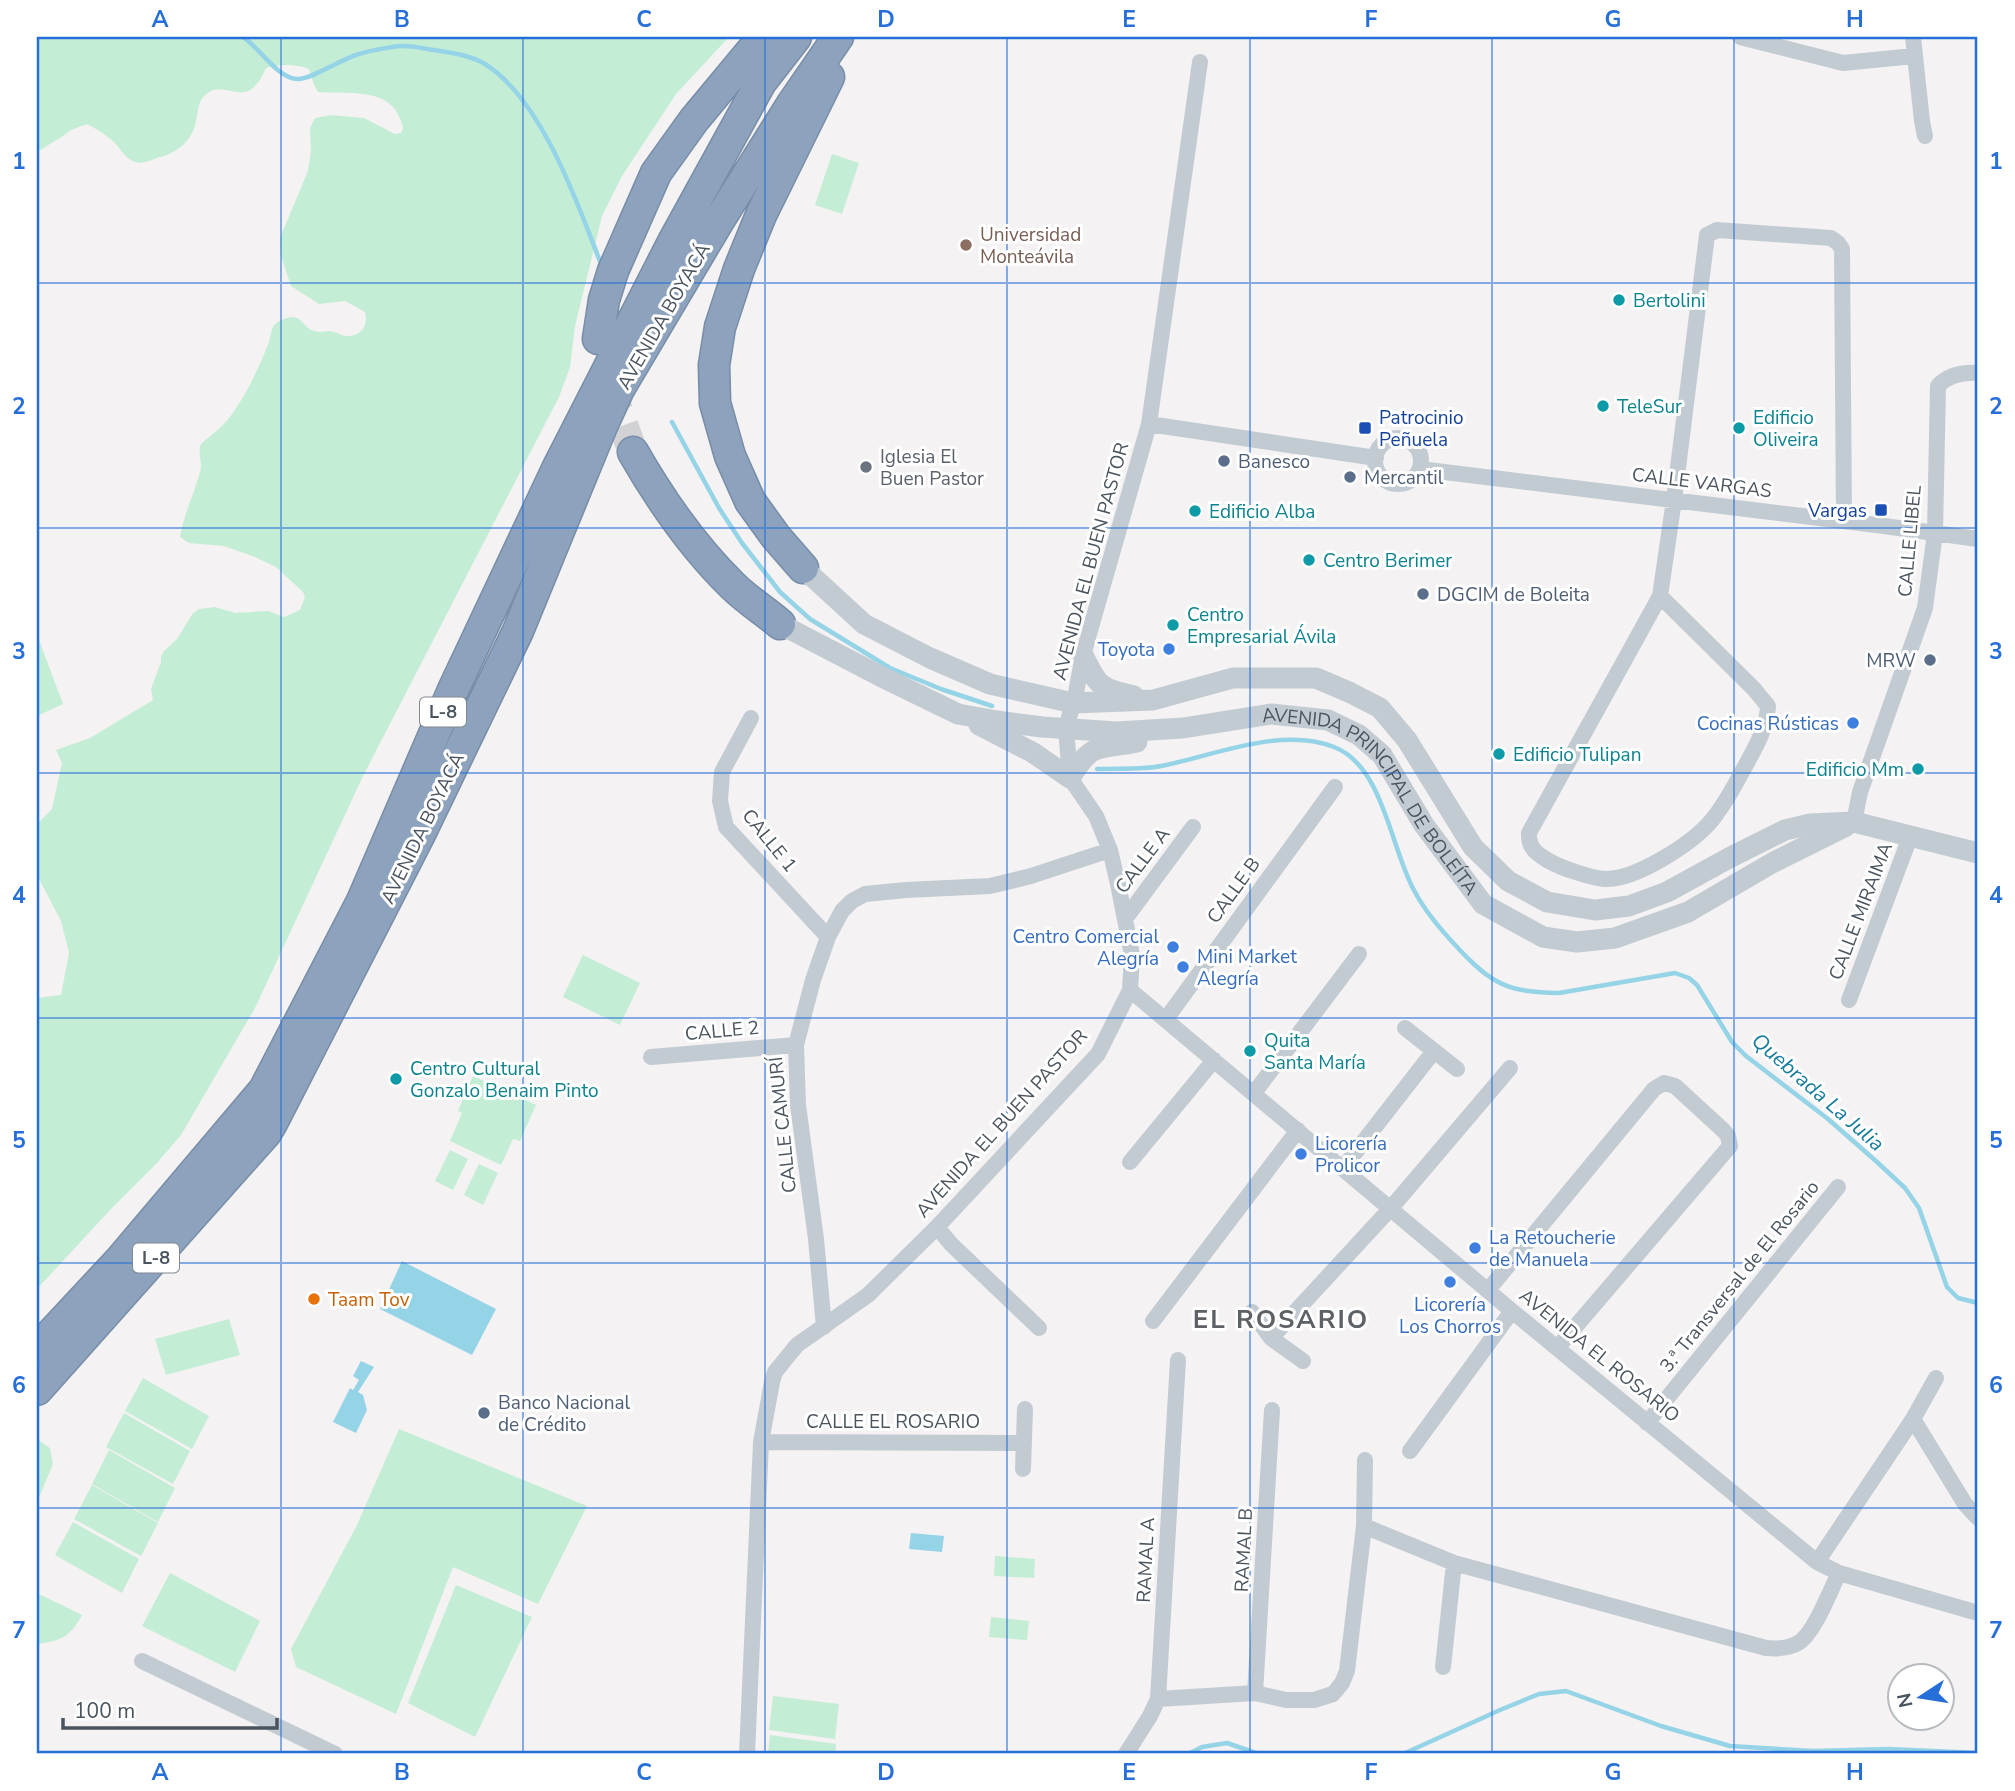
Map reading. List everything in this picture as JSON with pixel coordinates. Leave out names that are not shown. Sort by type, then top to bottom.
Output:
[{"type":"highway","points":[[598,339],[604,300],[613,271],[656,173],[694,120],[763,37]]},
{"type":"highway","name":"AVENIDA BOYACÁ","points":[[37,1349],[121,1259],[264,1090],[362,901],[453,690],[558,467],[673,242],[761,82],[796,37]]},
{"type":"highway","name":"AVENIDA BOYACÁ","points":[[37,1390],[266,1133],[272,1123],[413,848],[518,631],[619,389],[718,222],[792,104],[838,37]]},
{"type":"highway","points":[[803,568],[750,501],[730,456],[715,403],[714,365],[720,327],[761,215],[851,37]]},
{"type":"highway","points":[[634,452],[662,500],[692,541],[735,588],[780,624]]},
{"type":"street","points":[[1740,37],[1843,63],[1914,56]]},
{"type":"street","points":[[1913,37],[1925,136]]},
{"type":"street","name":"AVENIDA EL BUEN PASTOR","points":[[747,1754],[761,1442],[775,1372],[797,1345],[868,1295],[937,1227],[1098,1054],[1130,990],[1132,955],[1110,850],[1096,816],[1070,778],[1066,728],[1083,655],[1150,424],[1200,62]]},
{"type":"street","points":[[1660,596],[1754,689],[1768,706],[1768,717],[1733,789],[1711,821],[1666,858],[1636,872],[1606,879],[1560,868],[1537,854],[1528,841],[1529,833],[1660,596],[1707,235],[1717,230],[1831,238],[1842,249],[1843,521]]},
{"type":"street","name":"CALLE LIBEL","points":[[1854,822],[1860,792],[1925,608],[1935,533],[1938,386],[1944,380],[1965,372],[1978,373]]},
{"type":"street","points":[[1150,424],[1376,458]]},
{"type":"street","points":[[1393,438],[1407,439],[1421,454],[1420,469],[1404,483],[1390,482],[1379,472],[1376,458],[1381,446],[1387,441],[1393,438]]},
{"type":"street","name":"CALLE VARGAS","points":[[1420,469],[1978,539]]},
{"type":"street","name":"AVENIDA PRINCIPAL DE BOLEÍTA","points":[[803,568],[864,624],[930,658],[990,684],[1073,703],[1153,700],[1233,678],[1316,678],[1351,693],[1380,708],[1407,740],[1473,847],[1508,881],[1547,902],[1595,910],[1629,906],[1667,892],[1728,858],[1785,831],[1810,824],[1854,822],[1978,853]]},
{"type":"street","name":"AVENIDA PRINCIPAL DE BOLEÍTA","points":[[780,624],[958,714],[1020,724],[1117,732],[1183,728],[1271,714],[1328,720],[1359,735],[1382,755],[1424,825],[1483,904],[1543,937],[1577,942],[1615,938],[1688,912],[1772,863],[1854,822]]},
{"type":"street","points":[[1083,655],[1095,680],[1102,686],[1110,691],[1153,700]]},
{"type":"street","points":[[958,714],[1032,752],[1070,778],[1080,761],[1093,750],[1140,741],[1183,728]]},
{"type":"street","name":"CALLE 1","points":[[751,718],[722,772],[720,801],[726,827],[828,937]]},
{"type":"street","name":"CALLE B","points":[[1166,1019],[1335,787]]},
{"type":"street","name":"CALLE A","points":[[1125,919],[1193,827]]},
{"type":"street","name":"CALLE MIRAIMA","points":[[1849,1000],[1910,837]]},
{"type":"street","name":"CALLE CAMURÍ","points":[[824,1327],[816,1239],[798,1105],[796,1045],[813,980],[828,937],[842,911],[865,894],[990,886],[1031,876],[1110,850]]},
{"type":"street","points":[[1254,1093],[1359,954]]},
{"type":"street","name":"AVENIDA EL ROSARIO","points":[[1130,990],[1817,1562],[1839,1573],[1978,1613]]},
{"type":"street","points":[[1405,1028],[1457,1069]]},
{"type":"street","name":"CALLE 2","points":[[651,1057],[796,1045]]},
{"type":"street","points":[[1343,1168],[1434,1051]]},
{"type":"street","points":[[1129,1162],[1214,1060]]},
{"type":"street","points":[[1271,1338],[1391,1208],[1510,1069]]},
{"type":"street","points":[[1488,1290],[1654,1089],[1664,1083],[1675,1086],[1724,1131],[1730,1146],[1558,1347]]},
{"type":"street","points":[[1153,1321],[1298,1130]]},
{"type":"street","name":"3.ª Transversal de El Rosario","points":[[1647,1423],[1838,1187]]},
{"type":"street","points":[[937,1227],[951,1244],[1039,1328]]},
{"type":"street","points":[[1410,1451],[1513,1311]]},
{"type":"street","points":[[1252,1312],[1271,1338],[1303,1361]]},
{"type":"street","name":"RAMAL A","points":[[1126,1754],[1150,1716],[1157,1699],[1178,1360]]},
{"type":"street","points":[[1817,1562],[1913,1419],[1936,1378]]},
{"type":"street","points":[[1023,1469],[1025,1409]]},
{"type":"street","name":"RAMAL B","points":[[1255,1693],[1272,1410]]},
{"type":"street","points":[[1913,1419],[1965,1504],[1978,1518]]},
{"type":"street","name":"CALLE EL ROSARIO","points":[[761,1442],[1024,1443]]},
{"type":"street","points":[[1157,1699],[1255,1693],[1286,1700],[1314,1700],[1334,1694],[1347,1671],[1364,1526],[1365,1460]]},
{"type":"street","points":[[1364,1526],[1454,1563],[1766,1648],[1781,1649],[1797,1644],[1810,1633],[1839,1573]]},
{"type":"street","points":[[1443,1667],[1454,1563]]},
{"type":"street","points":[[142,1661],[335,1754]]},
{"type":"green space","points":[[37,37],[729,37],[676,94],[622,176],[602,216],[575,326],[570,367],[559,397],[363,776],[255,1008],[181,1135],[37,1289],[37,998],[61,995],[69,953],[61,921],[37,875],[37,824],[52,809],[62,763],[56,750],[90,738],[153,700],[151,689],[161,656],[177,639],[193,613],[199,609],[215,607],[235,613],[268,611],[284,617],[300,610],[305,597],[303,592],[276,567],[224,546],[189,543],[180,537],[200,472],[201,444],[226,422],[240,402],[276,323],[292,317],[314,331],[330,331],[346,336],[359,333],[366,322],[365,312],[345,301],[319,304],[291,286],[281,256],[280,238],[308,171],[310,128],[315,118],[331,115],[364,118],[395,134],[401,133],[403,128],[398,114],[391,105],[381,99],[357,93],[318,92],[309,69],[282,65],[266,68],[250,90],[238,92],[220,89],[205,95],[200,102],[192,134],[178,149],[166,155],[135,162],[127,158],[111,139],[87,124],[71,130],[37,152]]},
{"type":"green space","points":[[832,154],[859,163],[842,214],[815,205]]},
{"type":"green space","points":[[37,621],[39,640],[63,704],[37,716]]},
{"type":"green space","points":[[583,955],[640,983],[620,1025],[563,997]]},
{"type":"green space","points":[[473,1076],[536,1105],[520,1141],[513,1139],[501,1165],[450,1141],[462,1113],[458,1111]]},
{"type":"green space","points":[[450,1150],[468,1159],[453,1190],[435,1181]]},
{"type":"green space","points":[[479,1164],[498,1173],[483,1205],[464,1195]]},
{"type":"green space","points":[[229,1319],[240,1355],[166,1375],[155,1339]]},
{"type":"green space","points":[[143,1378],[209,1416],[192,1449],[125,1411]]},
{"type":"green space","points":[[124,1413],[190,1451],[173,1484],[106,1447]]},
{"type":"green space","points":[[399,1429],[587,1506],[538,1604],[453,1567],[396,1714],[296,1667],[291,1649],[357,1525]]},
{"type":"green space","points":[[37,1439],[50,1448],[53,1464],[37,1502]]},
{"type":"green space","points":[[109,1450],[175,1488],[158,1522],[92,1484]]},
{"type":"green space","points":[[92,1485],[158,1523],[141,1556],[74,1519]]},
{"type":"green space","points":[[73,1522],[139,1559],[122,1593],[55,1555]]},
{"type":"green space","points":[[995,1556],[1035,1559],[1034,1578],[994,1576]]},
{"type":"green space","points":[[170,1573],[260,1621],[235,1672],[142,1626]]},
{"type":"green space","points":[[456,1585],[532,1617],[475,1737],[408,1703]]},
{"type":"green space","points":[[37,1593],[82,1615],[64,1637],[37,1644]]},
{"type":"green space","points":[[991,1617],[1029,1621],[1027,1640],[989,1637]]},
{"type":"green space","points":[[773,1696],[839,1704],[835,1739],[769,1730]]},
{"type":"green space","points":[[770,1735],[836,1744],[835,1754],[768,1754]]},
{"type":"water","points":[[402,1261],[496,1309],[472,1355],[380,1309]]},
{"type":"water","points":[[361,1361],[374,1367],[358,1392],[363,1395],[367,1410],[356,1433],[333,1422],[350,1388],[353,1390],[359,1380],[353,1376]]},
{"type":"water","points":[[911,1533],[944,1536],[942,1552],[909,1549]]},
{"type":"waterway","name":"Quebrada La Julia","points":[[243,37],[282,73],[297,79],[360,54],[397,46],[454,53],[485,64],[505,80],[540,127],[569,183],[601,264]]},
{"type":"waterway","name":"Quebrada La Julia","points":[[672,422],[719,508],[742,543],[780,592],[810,619],[890,668],[992,706]]},
{"type":"waterway","name":"Quebrada La Julia","points":[[1097,769],[1153,767],[1270,741],[1313,741],[1334,747],[1351,757],[1375,790],[1419,900],[1469,960],[1502,984],[1526,991],[1559,993],[1675,973],[1689,978],[1697,985],[1732,1042],[1746,1056],[1828,1119],[1905,1188],[1919,1208],[1947,1287],[1958,1298],[1978,1303]]},
{"type":"waterway","points":[[1403,1754],[1539,1694],[1566,1691],[1661,1726],[1730,1746],[1813,1751],[1888,1749],[1978,1753]]},
{"type":"waterway","points":[[1188,1754],[1202,1747],[1227,1743],[1259,1754]]},
{"type":"tunnel","points":[[608,383],[633,452]]},
{"type":"place","name":"Universidad Monteávila","points":[[966,245]]},
{"type":"place","name":"Bertolini","points":[[1619,300]]},
{"type":"place","name":"TeleSur","points":[[1603,406]]},
{"type":"place","name":"Patrocinio Peñuela","points":[[1365,428]]},
{"type":"place","name":"Edificio Oliveira","points":[[1739,428]]},
{"type":"place","name":"Banesco","points":[[1224,461]]},
{"type":"place","name":"Iglesia El Buen Pastor","points":[[866,467]]},
{"type":"place","name":"Mercantil","points":[[1350,477]]},
{"type":"place","name":"Vargas","points":[[1881,510]]},
{"type":"place","name":"Edificio Alba","points":[[1195,511]]},
{"type":"place","name":"Centro Berimer","points":[[1309,560]]},
{"type":"place","name":"DGCIM de Boleita","points":[[1423,594]]},
{"type":"place","name":"Centro Empresarial Ávila","points":[[1173,625]]},
{"type":"place","name":"Toyota","points":[[1169,649]]},
{"type":"place","name":"MRW","points":[[1930,660]]},
{"type":"place","name":"Cocinas Rústicas","points":[[1853,723]]},
{"type":"place","name":"Edificio Tulipan","points":[[1499,754]]},
{"type":"place","name":"Edificio Mm","points":[[1918,769]]},
{"type":"place","name":"Centro Comercial Alegría","points":[[1173,947]]},
{"type":"place","name":"Mini Market Alegría","points":[[1183,967]]},
{"type":"place","name":"Quita Santa María","points":[[1250,1051]]},
{"type":"place","name":"Centro Cultural Gonzalo Benaim Pinto","points":[[396,1079]]},
{"type":"place","name":"Licorería Prolicor","points":[[1301,1154]]},
{"type":"place","name":"La Retoucherie de Manuela","points":[[1475,1248]]},
{"type":"place","name":"Licorería Los Chorros","points":[[1450,1282]]},
{"type":"place","name":"Taam Tov","points":[[314,1299]]},
{"type":"place","name":"Banco Nacional de Crédito","points":[[484,1413]]},
{"type":"district","name":"EL ROSARIO","points":[[1281,1319]]}]
